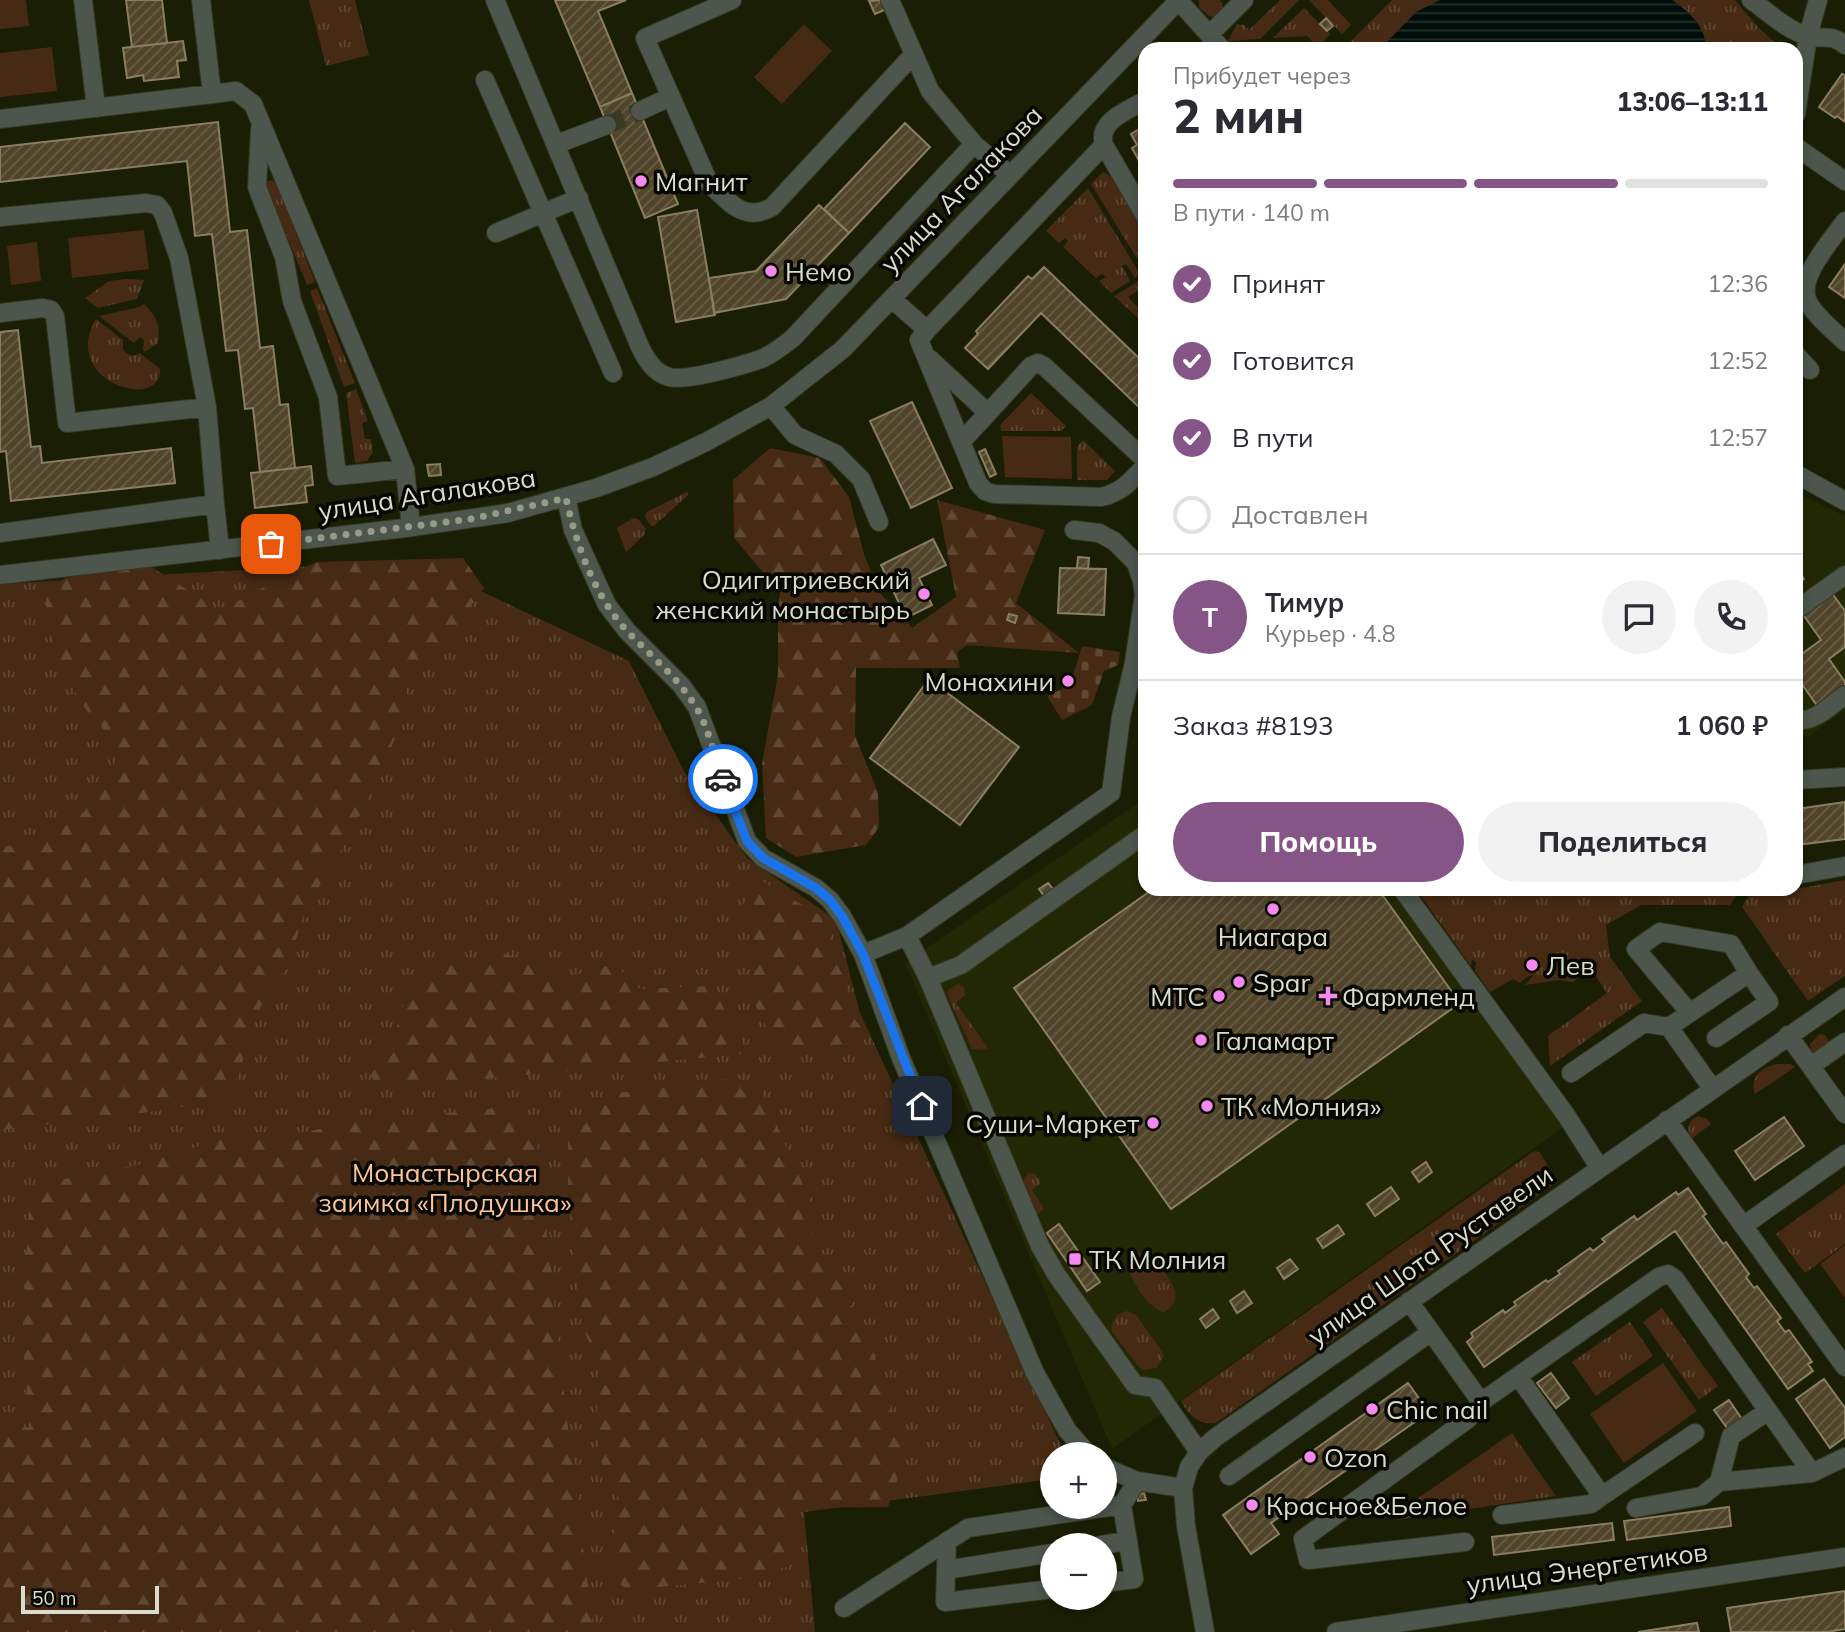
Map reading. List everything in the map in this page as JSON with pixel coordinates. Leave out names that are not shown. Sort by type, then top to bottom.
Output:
[{"type":"street","points":[[83,0],[96,108]]},
{"type":"street","points":[[201,0],[212,94]]},
{"type":"street","points":[[495,0],[647,360],[657,372],[669,377],[684,379],[760,359],[775,352],[793,338],[974,144]]},
{"type":"street","points":[[732,0],[645,38],[709,183],[746,213],[759,214],[772,207],[913,55]]},
{"type":"street","points":[[890,0],[930,91],[974,144],[1010,175]]},
{"type":"street","points":[[1178,0],[1216,42],[1244,0]]},
{"type":"street","name":"улица Агалакова","points":[[0,575],[411,527],[508,513],[566,498],[653,467],[771,406],[843,349],[1178,0]]},
{"type":"street","points":[[1751,0],[1782,23],[1808,36],[1836,37],[1845,45]]},
{"type":"street","points":[[1803,68],[1818,0]]},
{"type":"street","points":[[485,80],[612,373]]},
{"type":"street","points":[[0,119],[236,91],[253,104],[405,469],[411,527]]},
{"type":"street","points":[[640,111],[670,97]]},
{"type":"street","points":[[1138,105],[1108,123],[1101,137],[1138,204]]},
{"type":"street","points":[[260,122],[257,187],[284,257],[292,301],[328,397],[337,476],[405,469]]},
{"type":"street","points":[[557,144],[607,125]]},
{"type":"street","points":[[1104,145],[919,340],[978,483],[985,491],[994,494],[1101,497],[1122,489],[1138,473]]},
{"type":"street","points":[[1803,152],[1845,181]]},
{"type":"street","points":[[496,233],[579,198]]},
{"type":"street","points":[[0,217],[146,203],[157,205],[163,213],[179,258],[207,407],[220,550]]},
{"type":"street","points":[[1845,221],[1811,270],[1805,286],[1807,299],[1815,311],[1845,342]]},
{"type":"street","points":[[892,299],[927,330]]},
{"type":"street","points":[[0,313],[43,308],[51,310],[55,316],[67,423],[207,407]]},
{"type":"street","points":[[927,356],[988,413]]},
{"type":"street","points":[[1803,362],[1810,370]]},
{"type":"street","points":[[961,442],[1031,366],[1038,363],[1138,453]]},
{"type":"street","points":[[771,406],[795,435],[836,454],[861,479],[879,522]]},
{"type":"street","points":[[1803,478],[1845,501]]},
{"type":"street","points":[[566,498],[573,530],[607,605],[627,631],[681,685],[696,707],[747,841],[763,858],[816,888],[830,900],[863,954],[901,1058],[1035,1373],[1067,1430],[1078,1442]]},
{"type":"street","points":[[0,533],[215,504]]},
{"type":"street","points":[[1074,530],[1099,533],[1114,541],[1136,563],[1138,569]]},
{"type":"street","points":[[1803,605],[1845,575]]},
{"type":"street","points":[[863,954],[907,936],[1111,793],[1138,632]]},
{"type":"street","points":[[1803,721],[1814,717],[1845,695]]},
{"type":"street","points":[[1803,780],[1845,777]]},
{"type":"street","points":[[928,978],[961,965],[1138,839]]},
{"type":"street","points":[[1803,873],[1845,866]]},
{"type":"street","points":[[1407,896],[1566,1115],[1599,1167]]},
{"type":"street","points":[[1690,1013],[1636,949],[1660,932],[1731,944],[1769,1002],[1716,1038]]},
{"type":"street","points":[[907,936],[928,978],[1040,1246],[1056,1274],[1135,1385],[1155,1388],[1199,1451]]},
{"type":"street","points":[[1571,1073],[1644,1023],[1669,1027],[1749,973]]},
{"type":"street","name":"улица Шота Руставели","points":[[1205,1632],[1186,1526],[1183,1488],[1189,1467],[1199,1451],[1599,1167],[1845,997]]},
{"type":"street","points":[[1669,1027],[1712,1088]]},
{"type":"street","points":[[1788,1035],[1845,1114]]},
{"type":"street","points":[[1811,1066],[1845,1042]]},
{"type":"street","points":[[1667,1120],[1845,1367]]},
{"type":"street","points":[[1743,1226],[1845,1154]]},
{"type":"street","points":[[1465,1542],[1308,1560],[1303,1539],[1468,1419],[1481,1402],[1668,1274],[1675,1279],[1812,1473]]},
{"type":"street","points":[[1409,1301],[1481,1402]]},
{"type":"street","points":[[1229,1476],[1431,1332]]},
{"type":"street","points":[[1518,1376],[1602,1496]]},
{"type":"street","points":[[1719,1482],[1731,1436],[1768,1411]]},
{"type":"street","points":[[1502,1515],[1591,1504],[1695,1433]]},
{"type":"street","points":[[1636,1508],[1702,1496],[1719,1482],[1812,1473],[1845,1457]]},
{"type":"street","points":[[1117,1473],[1137,1481],[1183,1488]]},
{"type":"street","points":[[1117,1581],[1134,1579],[1122,1505],[1137,1481]]},
{"type":"street","points":[[844,1608],[968,1528],[1122,1505]]},
{"type":"street","points":[[947,1541],[945,1602],[1040,1590]]},
{"type":"street","points":[[1117,1543],[1128,1541]]},
{"type":"street","points":[[946,1570],[1040,1555]]},
{"type":"street","name":"улица Энергетиков","points":[[1336,1632],[1845,1557]]},
{"type":"shaded area","points":[[1440,0],[1672,0],[1695,20],[1705,42],[1387,42],[1416,12]]},
{"type":"shaded area","points":[[1803,495],[1845,516],[1845,710],[1807,737],[1803,735]]},
{"type":"shaded area","points":[[1138,803],[1138,896],[1397,896],[1564,1127],[1117,1445],[1117,1442],[1109,1442],[905,963]]},
{"type":"green space","points":[[0,0],[26,0],[29,26],[0,29]]},
{"type":"green space","points":[[309,0],[355,0],[369,55],[326,66]]},
{"type":"green space","points":[[1199,0],[1220,0],[1223,5],[1219,16],[1210,17],[1199,7]]},
{"type":"green space","points":[[1280,0],[1299,0],[1260,39],[1228,41],[1237,24],[1244,25],[1249,30]]},
{"type":"green space","points":[[1309,0],[1328,0],[1351,25],[1342,34]]},
{"type":"green space","points":[[1392,0],[1735,0],[1774,42],[1350,42]]},
{"type":"green space","points":[[1304,8],[1330,34],[1323,42],[1313,42],[1307,36],[1273,38]]},
{"type":"green space","points":[[804,24],[832,51],[782,104],[754,77]]},
{"type":"green space","points":[[52,47],[57,91],[0,97],[0,53]]},
{"type":"green space","points":[[1103,172],[1112,177],[1138,222],[1138,260],[1091,184]]},
{"type":"green space","points":[[272,180],[277,184],[315,282],[307,285],[267,188],[267,182]]},
{"type":"green space","points":[[1088,188],[1138,271],[1138,276],[1135,278],[1126,264],[1122,266],[1130,281],[1111,293],[1099,281],[1106,277],[1102,274],[1096,278],[1063,247],[1068,241],[1065,238],[1059,243],[1046,231]]},
{"type":"green space","points":[[144,230],[149,269],[72,278],[68,238]]},
{"type":"green space","points":[[37,242],[41,281],[11,285],[7,246]]},
{"type":"green space","points":[[144,280],[137,299],[98,308],[85,298],[109,281]]},
{"type":"green space","points":[[1138,282],[1138,291],[1128,297],[1138,308],[1138,318],[1114,296]]},
{"type":"green space","points":[[317,288],[355,383],[344,387],[310,291]]},
{"type":"green space","points":[[144,304],[152,312],[159,332],[158,343],[145,352],[144,340],[140,337],[134,343],[99,316]]},
{"type":"green space","points":[[96,319],[123,340],[126,353],[140,353],[160,369],[156,382],[145,388],[130,389],[114,384],[100,374],[91,359],[88,341]]},
{"type":"green space","points":[[356,389],[368,421],[362,423],[365,439],[371,439],[373,452],[367,461],[355,463],[346,393]]},
{"type":"green space","points":[[1031,393],[1066,426],[1061,431],[1001,431],[1000,425]]},
{"type":"green space","points":[[1002,436],[1071,437],[1072,479],[1005,477]]},
{"type":"green space","points":[[1083,440],[1115,471],[1107,480],[1077,480],[1077,447]]},
{"type":"green space","points":[[770,448],[820,458],[849,497],[864,554],[879,592],[912,628],[956,597],[937,500],[1045,530],[1016,603],[1079,653],[967,645],[957,652],[960,668],[856,668],[855,736],[878,792],[879,827],[866,845],[796,857],[766,838],[762,764],[778,674],[780,593],[734,538],[733,480]]},
{"type":"green space","points":[[687,492],[689,494],[651,526],[645,517],[647,512]]},
{"type":"green space","points":[[633,518],[638,519],[646,529],[644,535],[626,552],[617,528]]},
{"type":"green space","points":[[463,558],[484,588],[407,688],[402,723],[353,830],[306,908],[288,965],[261,1006],[230,1098],[157,1111],[0,1130],[0,844],[8,847],[84,812],[122,751],[80,702],[53,645],[45,592],[65,578],[147,564],[220,611],[317,562]]},
{"type":"green space","name":"Монастырская заимка «Плодушка»","points":[[415,560],[629,661],[684,771],[747,858],[836,920],[860,1013],[1059,1442],[1040,1442],[1040,1481],[804,1512],[815,1632],[0,1632],[0,584]]},
{"type":"green space","points":[[1082,646],[1120,652],[1118,665],[1104,671],[1092,705],[1062,720],[1047,696],[1070,685]]},
{"type":"green space","points":[[758,879],[826,919],[847,985],[845,1008],[861,1027],[861,1042],[803,1052],[777,1049],[750,994],[756,951],[743,905]]},
{"type":"green space","points":[[1845,880],[1845,976],[1808,1001],[1742,907],[1748,896],[1803,896],[1803,888]]},
{"type":"green space","points":[[1421,896],[1737,896],[1730,905],[1641,905],[1606,925],[1610,957],[1642,1001],[1550,1066],[1548,1036],[1607,993],[1586,961],[1579,965],[1579,977],[1573,982],[1559,980],[1525,985],[1534,975],[1528,976],[1520,983],[1513,979],[1490,992],[1475,971],[1476,962],[1472,959],[1471,966]]},
{"type":"green space","points":[[503,953],[569,977],[614,964],[639,989],[712,986],[741,1041],[741,1054],[377,1089],[368,1068],[393,1041],[407,990],[427,963]]},
{"type":"green space","points":[[958,984],[964,987],[965,995],[956,1003],[988,1048],[972,1049],[948,997],[948,990]]},
{"type":"green space","points":[[1820,1034],[1825,1035],[1832,1046],[1816,1056],[1811,1051],[1810,1044]]},
{"type":"green space","points":[[1777,1064],[1790,1064],[1795,1067],[1755,1094],[1755,1078],[1766,1068]]},
{"type":"green space","points":[[738,1078],[763,1094],[812,1205],[812,1240],[832,1266],[872,1348],[906,1453],[888,1507],[794,1508],[790,1566],[742,1579],[627,1590],[614,1579],[610,1551],[621,1499],[606,1489],[596,1428],[599,1364],[583,1328],[568,1199],[568,1140],[618,1093]]},
{"type":"green space","points":[[514,1107],[537,1144],[569,1437],[593,1624],[584,1632],[7,1632],[3,1628],[0,1604],[0,1389],[3,1429],[30,1427],[22,1338],[29,1205],[49,1182],[141,1164],[224,1138],[282,1137],[352,1122]]},
{"type":"green space","points":[[1698,1116],[1707,1119],[1711,1124],[1691,1139],[1689,1126]]},
{"type":"green space","points":[[1534,1151],[1540,1152],[1557,1182],[1216,1423],[1200,1421],[1187,1411],[1181,1401]]},
{"type":"green space","points":[[1028,1173],[1035,1174],[1041,1183],[1032,1190],[1044,1209],[1037,1214],[1022,1182]]},
{"type":"green space","points":[[1845,1184],[1845,1244],[1805,1273],[1776,1234]]},
{"type":"green space","points":[[1845,1245],[1845,1298],[1820,1264]]},
{"type":"green space","points":[[1135,1252],[1151,1255],[1172,1284],[1175,1299],[1172,1306],[1164,1312],[1152,1306],[1135,1283],[1128,1261]]},
{"type":"green space","points":[[1662,1308],[1718,1386],[1699,1400],[1643,1322]]},
{"type":"green space","points":[[1127,1311],[1136,1315],[1162,1351],[1163,1358],[1156,1368],[1144,1370],[1139,1367],[1112,1332],[1111,1326],[1117,1315]]},
{"type":"green space","points":[[1630,1322],[1653,1356],[1596,1396],[1572,1362]]},
{"type":"green space","points":[[1663,1363],[1697,1411],[1624,1463],[1590,1414]]},
{"type":"green space","points":[[1512,1433],[1556,1496],[1397,1520],[1394,1515]]},
{"type":"building","points":[[126,0],[162,0],[167,43],[132,47]]},
{"type":"building","points":[[555,0],[626,0],[598,11],[632,93],[600,107]]},
{"type":"building","points":[[884,0],[887,9],[875,14],[869,1]]},
{"type":"building","points":[[1326,18],[1333,26],[1327,31],[1320,24]]},
{"type":"building","points":[[183,41],[186,60],[177,61],[179,77],[144,81],[143,75],[127,78],[123,48]]},
{"type":"building","points":[[1842,74],[1845,75],[1845,122],[1819,107]]},
{"type":"building","points":[[632,93],[678,204],[645,218],[600,107]]},
{"type":"building","points":[[218,122],[230,232],[247,230],[260,348],[273,346],[280,405],[288,404],[295,468],[260,472],[253,408],[245,409],[238,350],[226,351],[212,234],[195,236],[187,161],[0,182],[0,147]]},
{"type":"building","points":[[905,123],[930,147],[849,233],[824,209]]},
{"type":"building","points":[[1138,130],[1138,159],[1132,148],[1137,145],[1131,134]]},
{"type":"building","points":[[819,205],[849,233],[786,299],[714,313],[709,278],[756,271]]},
{"type":"building","points":[[697,210],[715,315],[676,322],[658,217]]},
{"type":"building","points":[[1845,264],[1845,298],[1829,287]]},
{"type":"building","points":[[1044,267],[1138,357],[1138,406],[1041,313],[988,369],[965,348],[978,334],[976,331],[1028,276],[1032,279]]},
{"type":"building","points":[[18,330],[31,447],[40,446],[42,463],[171,448],[175,483],[11,501],[6,451],[0,452],[0,332]]},
{"type":"building","points":[[912,402],[952,488],[911,508],[870,421]]},
{"type":"building","points":[[985,449],[996,474],[990,477],[979,452]]},
{"type":"building","points":[[440,464],[441,475],[429,476],[427,465]]},
{"type":"building","points":[[311,466],[313,485],[305,486],[307,502],[255,508],[251,473]]},
{"type":"building","points":[[933,539],[946,565],[919,578],[932,605],[906,618],[881,565]]},
{"type":"building","points":[[1078,557],[1089,558],[1088,569],[1077,568]]},
{"type":"building","points":[[1060,568],[1106,569],[1104,615],[1058,613]]},
{"type":"building","points":[[1831,592],[1845,611],[1845,647],[1829,659],[1845,682],[1845,688],[1818,707],[1803,686],[1803,653],[1821,640],[1803,612]]},
{"type":"building","points":[[1009,614],[1017,616],[1015,623],[1007,620]]},
{"type":"building","points":[[929,679],[1019,747],[960,825],[870,758]]},
{"type":"building","points":[[1845,802],[1845,839],[1803,844],[1803,808]]},
{"type":"building","points":[[1048,883],[1053,889],[1044,896],[1039,889]]},
{"type":"building","name":"ТК «Молния»","points":[[1143,896],[1383,896],[1460,1003],[1171,1209],[1014,988]]},
{"type":"building","points":[[1784,1117],[1804,1146],[1755,1180],[1735,1151]]},
{"type":"building","points":[[1426,1162],[1432,1172],[1419,1182],[1412,1172]]},
{"type":"building","points":[[1391,1187],[1399,1199],[1375,1216],[1367,1204]]},
{"type":"building","points":[[1688,1188],[1706,1214],[1703,1216],[1749,1274],[1746,1277],[1754,1288],[1757,1286],[1781,1318],[1777,1321],[1785,1332],[1789,1330],[1812,1362],[1808,1364],[1813,1371],[1788,1389],[1675,1231],[1484,1367],[1467,1342],[1473,1337],[1471,1333],[1503,1310],[1505,1313],[1516,1305],[1514,1302],[1546,1280],[1548,1282],[1560,1274],[1558,1271],[1590,1248],[1593,1251],[1605,1242],[1602,1239],[1634,1216],[1637,1220],[1676,1192],[1678,1195]]},
{"type":"building","points":[[1059,1224],[1100,1282],[1087,1291],[1047,1233]]},
{"type":"building","points":[[1338,1225],[1344,1234],[1323,1248],[1317,1239]]},
{"type":"building","points":[[1290,1259],[1298,1269],[1284,1279],[1277,1268]]},
{"type":"building","points":[[1244,1291],[1252,1303],[1237,1313],[1230,1301]]},
{"type":"building","points":[[1213,1309],[1219,1318],[1206,1328],[1200,1319]]},
{"type":"building","points":[[1551,1373],[1569,1398],[1556,1408],[1537,1383]]},
{"type":"building","points":[[1824,1379],[1845,1408],[1845,1437],[1830,1448],[1796,1399]]},
{"type":"building","points":[[1408,1383],[1429,1412],[1271,1523],[1279,1534],[1251,1554],[1223,1515]]},
{"type":"building","points":[[1729,1400],[1744,1422],[1730,1432],[1714,1410]]},
{"type":"building","points":[[1144,1493],[1146,1500],[1138,1501],[1137,1494]]},
{"type":"building","points":[[1729,1507],[1731,1526],[1627,1540],[1624,1521]]},
{"type":"building","points":[[1612,1523],[1614,1540],[1494,1555],[1492,1537]]},
{"type":"building","points":[[1845,1591],[1845,1629],[1827,1632],[1731,1632],[1727,1608]]},
{"type":"building","points":[[1697,1623],[1699,1632],[1638,1632]]},
{"type":"tunnel","points":[[607,125],[640,111]]},
{"type":"way so far","points":[[271,544],[471,519],[508,513],[566,498],[573,530],[607,605],[627,631],[681,685],[696,707],[723,779]]},
{"type":"place","name":"Магнит","points":[[641,181]]},
{"type":"place","name":"Немо","points":[[771,271]]},
{"type":"place","name":"Одигитриевский женский монастырь","points":[[924,594]]},
{"type":"place","name":"Монахини","points":[[1068,681]]},
{"type":"place","name":"Ниагара","points":[[1273,909]]},
{"type":"place","name":"Лев","points":[[1532,965]]},
{"type":"place","name":"Spar","points":[[1239,982]]},
{"type":"place","name":"МТС","points":[[1219,996]]},
{"type":"place","name":"Фармленд","points":[[1328,996]]},
{"type":"place","name":"Галамарт","points":[[1201,1040]]},
{"type":"place","name":"ТК «Молния»","points":[[1207,1106]]},
{"type":"place","name":"Суши-Маркет","points":[[1153,1123]]},
{"type":"place","name":"ТК Молния","points":[[1075,1259]]},
{"type":"place","name":"Chic nail","points":[[1372,1409]]},
{"type":"place","name":"Ozon","points":[[1310,1457]]},
{"type":"place","name":"Красное&Белое","points":[[1252,1505]]},
{"type":"route","points":[[723,779],[747,841],[763,858],[816,888],[842,916],[863,954],[901,1058],[922,1106]]}]
